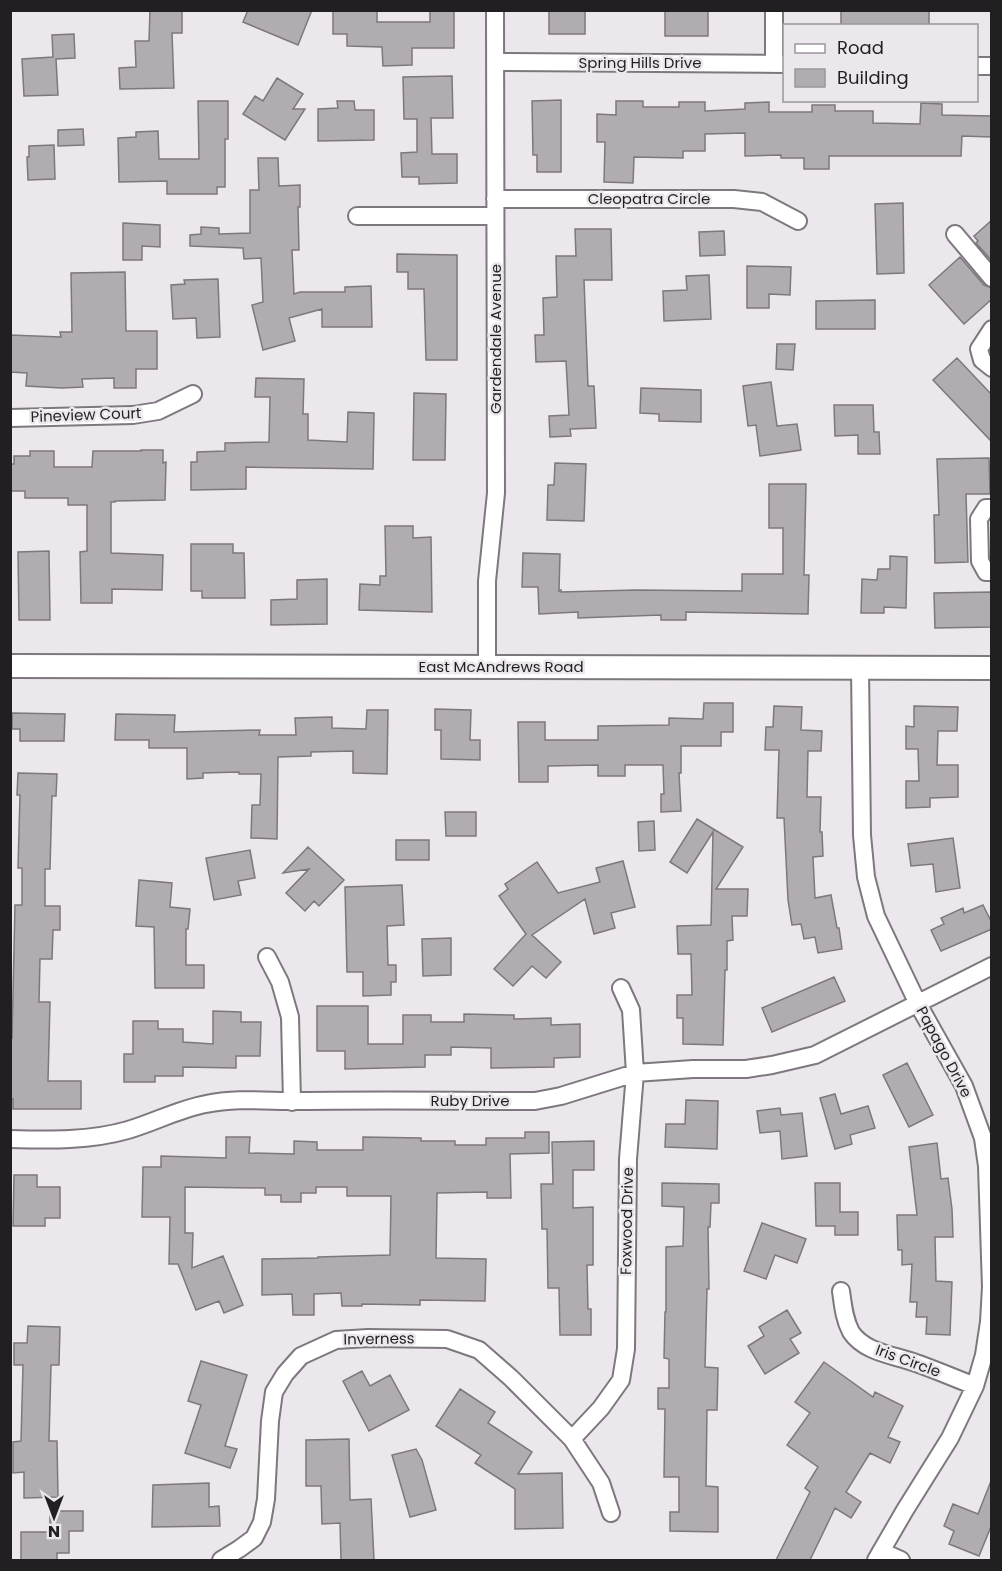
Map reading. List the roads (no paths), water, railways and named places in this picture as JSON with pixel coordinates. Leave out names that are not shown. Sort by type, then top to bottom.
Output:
[{"type":"main road","name":"East McAndrews Road","points":[[10,666],[992,668]]},
{"type":"street","name":"Gardendale Avenue","points":[[487,667],[487,581],[496,493],[495,10]]},
{"type":"street","points":[[774,10],[779,64]]},
{"type":"street","name":"Spring Hills Drive","points":[[495,62],[779,64]]},
{"type":"street","name":"Cleopatra Circle","points":[[357,216],[495,207],[734,199],[762,202],[798,221]]},
{"type":"street","points":[[955,234],[992,278]]},
{"type":"street","points":[[992,329],[979,349],[982,360],[992,368]]},
{"type":"street","name":"Pineview Court","points":[[10,418],[133,416],[158,411],[193,394]]},
{"type":"street","points":[[992,508],[986,508],[979,519],[980,561],[986,572],[992,572]]},
{"type":"street","name":"Papago Drive","points":[[860,668],[862,836],[866,877],[876,916],[918,1004],[964,1086],[983,1138],[989,1166],[991,1287],[984,1355],[975,1386],[950,1438],[879,1556]]},
{"type":"street","points":[[267,957],[280,982],[290,1017],[292,1102]]},
{"type":"street","name":"Ruby Drive","points":[[10,1139],[90,1138],[129,1130],[206,1104],[243,1100],[292,1102],[535,1101],[561,1096],[635,1073],[693,1068],[746,1070],[815,1055],[992,966]]},
{"type":"street","name":"Foxwood Drive","points":[[572,1439],[601,1408],[621,1380],[626,1349],[628,1160],[635,1073],[631,1010],[621,988]]},
{"type":"street","name":"Iris Circle","points":[[841,1291],[845,1319],[852,1333],[861,1342],[881,1352],[975,1386]]},
{"type":"street","name":"Inverness","points":[[221,1560],[254,1538],[262,1522],[266,1499],[270,1421],[274,1392],[285,1374],[301,1356],[336,1340],[447,1339],[479,1350],[512,1378],[572,1439],[601,1484],[611,1513]]},
{"type":"street","points":[[879,1556],[901,1560]]}]
